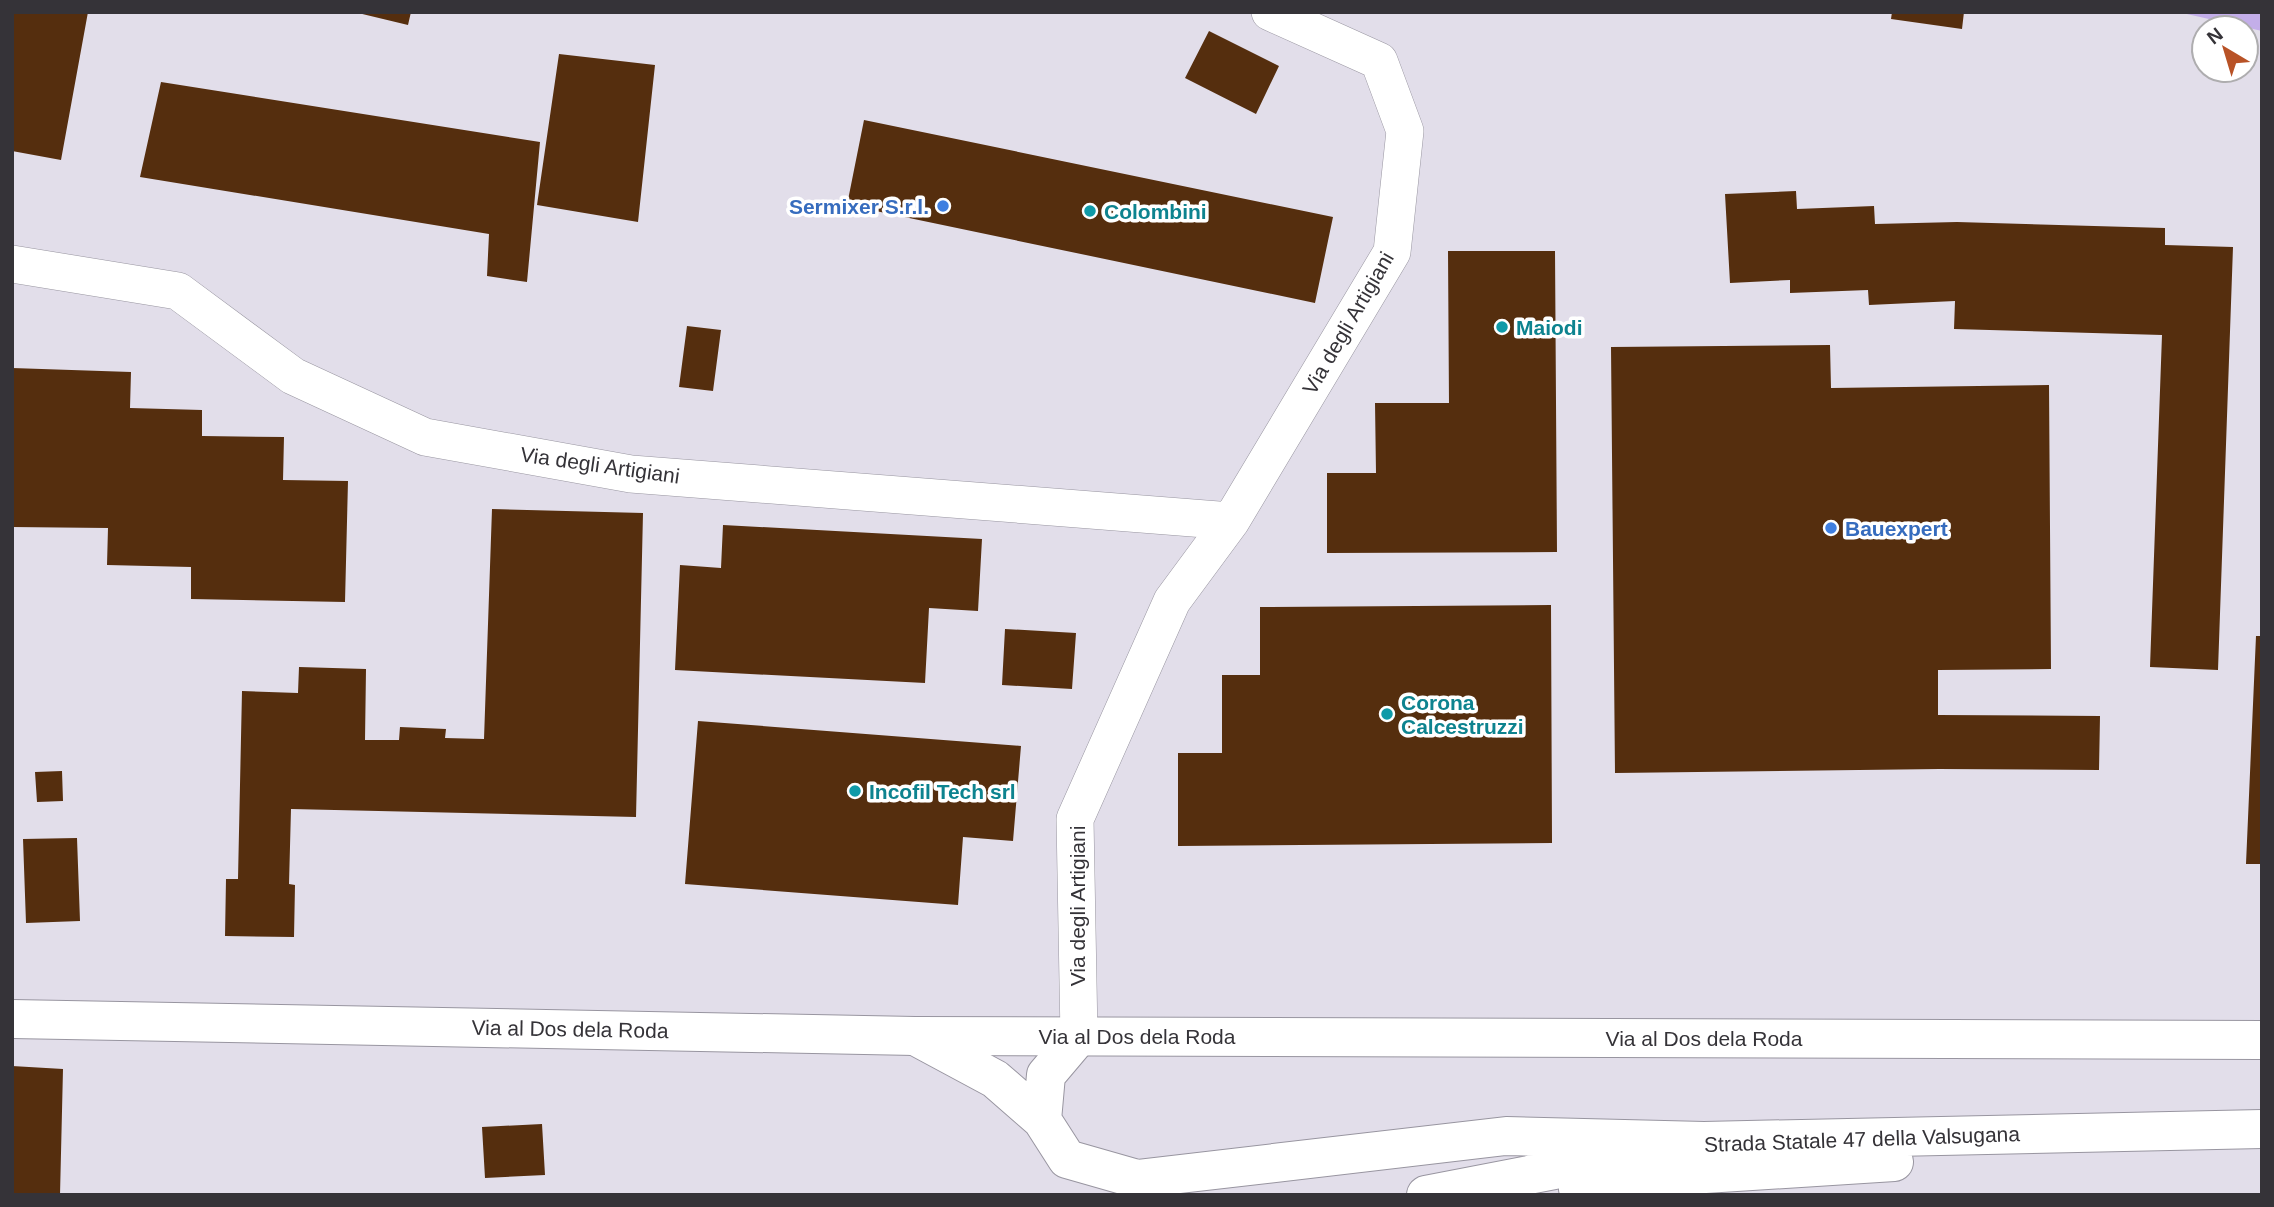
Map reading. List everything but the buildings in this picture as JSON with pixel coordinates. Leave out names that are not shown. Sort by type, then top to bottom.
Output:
[{"type":"main road","name":"Via al Dos dela Roda","points":[[12,1019],[915,1035],[2262,1040]]},
{"type":"main road","points":[[915,1035],[995,1079],[1042,1120],[1067,1159],[1137,1179],[1506,1136],[1704,1141]]},
{"type":"main road","points":[[1042,1120],[1046,1075],[1079,1036]]},
{"type":"main road","name":"Strada Statale 47 della Valsugana","points":[[1426,1195],[1704,1141],[2262,1129]]},
{"type":"main road","name":"Strada Statale 47 della Valsugana","points":[[1534,1195],[1705,1174],[1928,1160],[2262,1154]]},
{"type":"street","name":"Via degli Artigiani","points":[[1079,1036],[1075,819],[1172,601],[1231,521],[1392,252],[1405,131],[1379,61],[1270,12]]},
{"type":"street","name":"Via degli Artigiani","points":[[12,264],[178,291],[293,376],[425,437],[631,474],[1231,521]]},
{"type":"shaded area","points":[[2178,12],[2262,12],[2262,31],[2260,14],[2190,15]]},
{"type":"place","name":"Sermixer S.r.l.","points":[[943,206]]},
{"type":"place","name":"Colombini","points":[[1090,211]]},
{"type":"place","name":"Maiodi","points":[[1502,327]]},
{"type":"place","name":"Bauexpert","points":[[1831,528]]},
{"type":"place","name":"Corona Calcestruzzi","points":[[1387,714]]},
{"type":"place","name":"Incofil Tech srl","points":[[855,791]]}]
